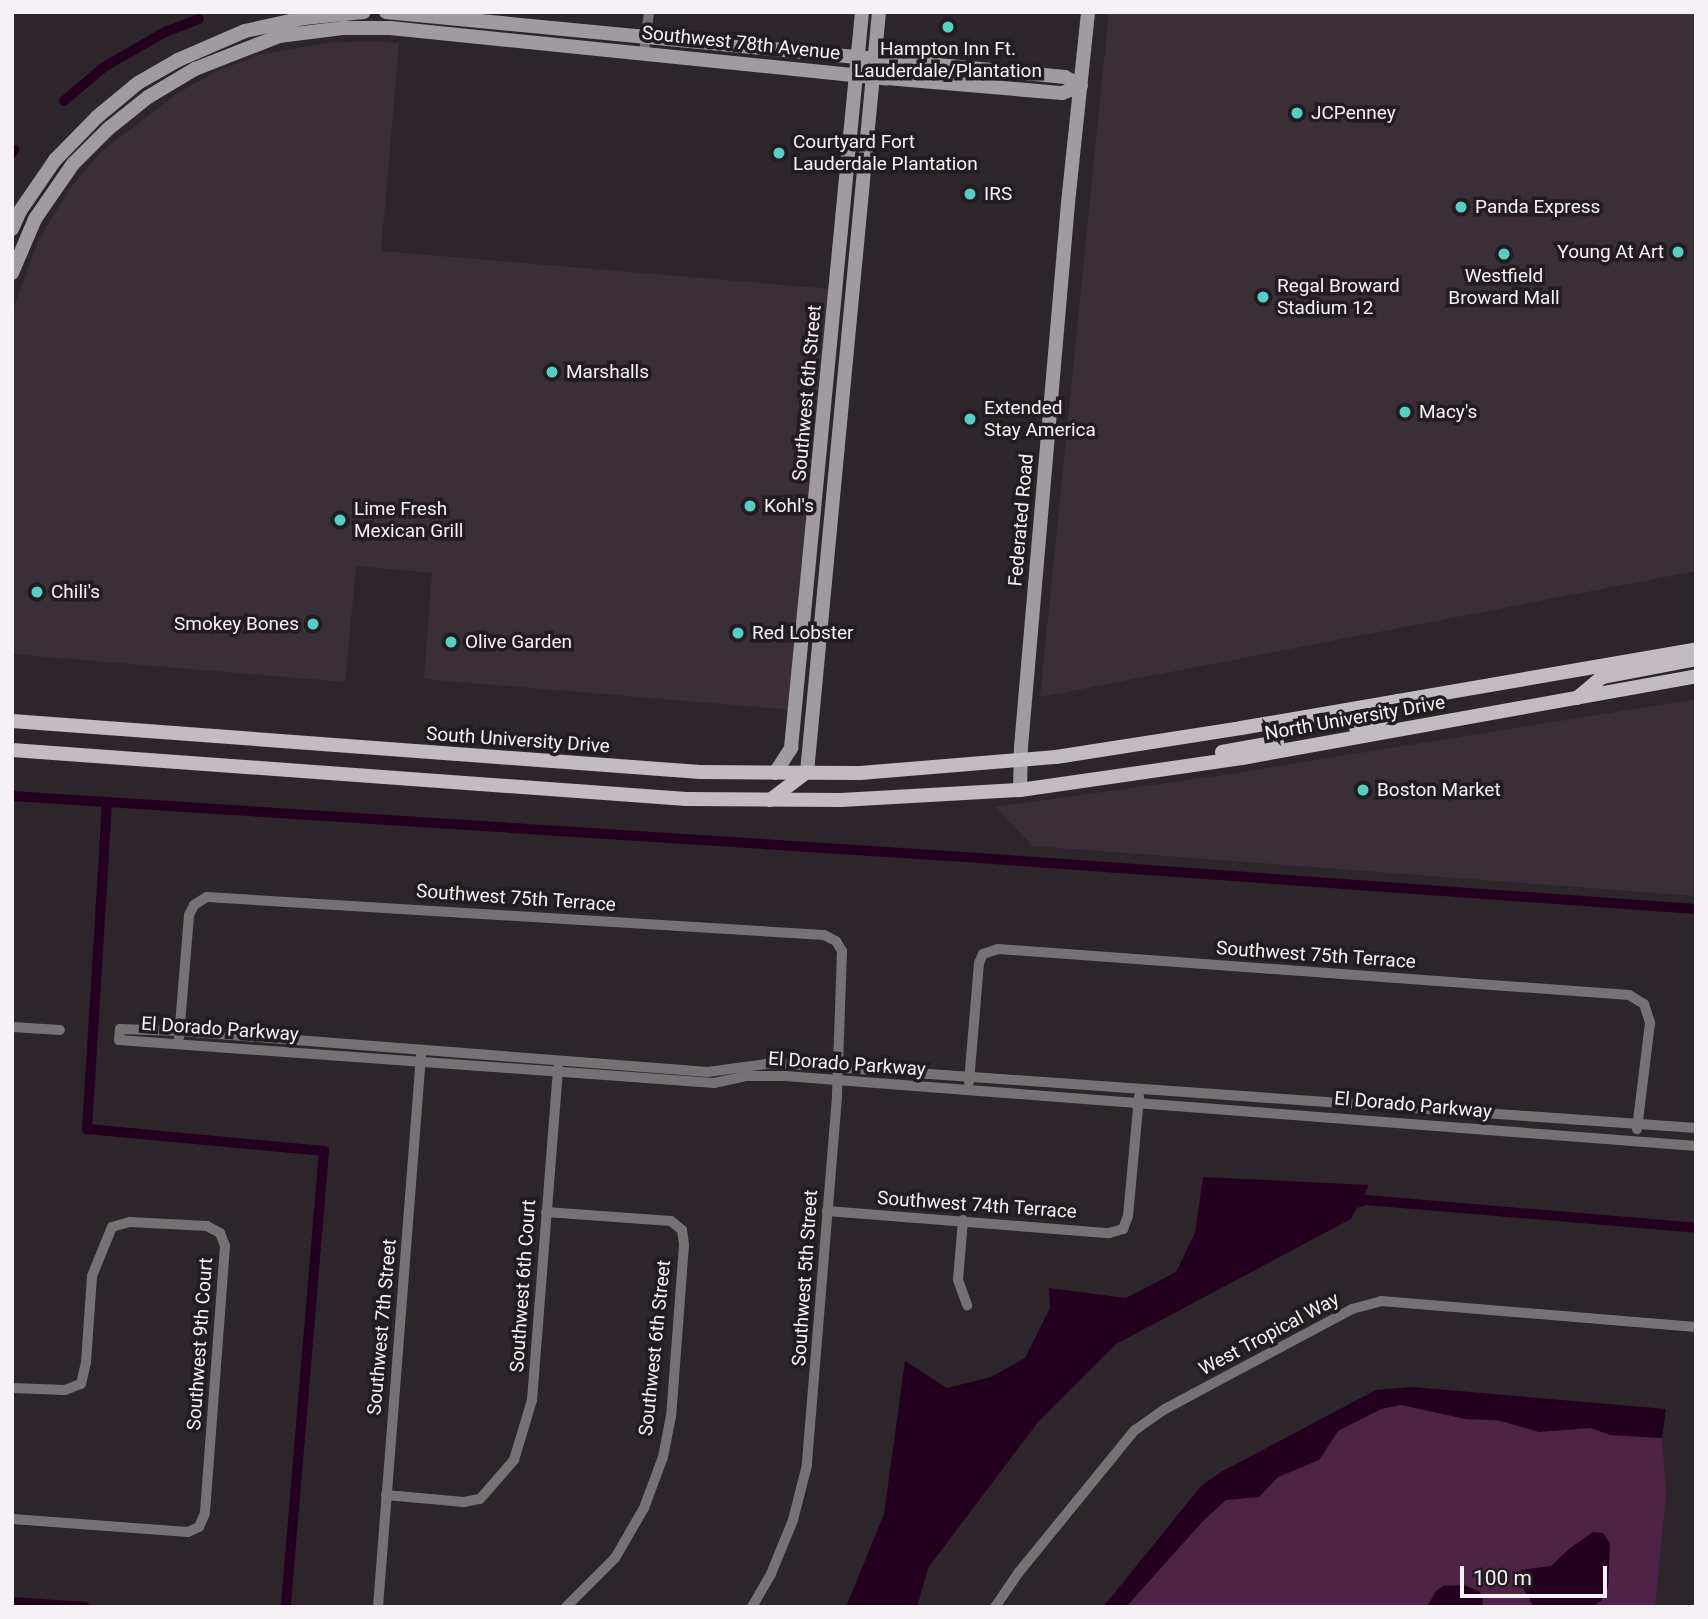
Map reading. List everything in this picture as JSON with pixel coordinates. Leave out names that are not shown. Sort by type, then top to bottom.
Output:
[{"type":"main road","name":"North University Drive","points":[[1021,761],[1397,701],[1696,649]]},
{"type":"main road","points":[[1577,698],[1602,677],[1696,659]]},
{"type":"main road","name":"North University Drive","points":[[1020,790],[1175,768],[1696,676]]},
{"type":"main road","points":[[1175,768],[1191,757],[1372,726],[1386,716],[1397,701]]},
{"type":"main road","name":"South University Drive","points":[[12,721],[700,772],[896,772],[1021,761]]},
{"type":"main road","points":[[12,750],[673,798],[771,800],[1020,790]]},
{"type":"main road","points":[[771,800],[807,772]]},
{"type":"street","points":[[12,229],[20,211],[55,160],[97,117],[138,83],[188,55],[274,23],[364,12]]},
{"type":"street","name":"Southwest 78th Avenue","points":[[386,12],[1065,77],[1081,86]]},
{"type":"street","points":[[645,52],[649,12]]},
{"type":"street","name":"Southwest 6th Street","points":[[775,773],[791,748],[862,12]]},
{"type":"street","name":"Southwest 6th Street","points":[[807,772],[879,12]]},
{"type":"street","name":"Federated Road","points":[[1020,790],[1088,12]]},
{"type":"street","points":[[390,28],[421,16]]},
{"type":"street","points":[[411,31],[441,18]]},
{"type":"street","name":"Southwest 78th Avenue","points":[[12,273],[35,219],[73,164],[108,129],[148,97],[207,64],[279,36],[343,27],[390,28],[873,77],[1062,93],[1081,86]]},
{"type":"street","name":"Southwest 75th Terrace","points":[[180,1031],[189,915],[194,905],[207,897],[824,935],[836,941]]},
{"type":"street","name":"Southwest 5th Street","points":[[752,1607],[771,1574],[793,1520],[807,1465],[837,1082],[842,951],[836,941]]},
{"type":"street","name":"Southwest 75th Terrace","points":[[969,1077],[976,974],[983,954],[998,948],[1629,995],[1644,1004],[1650,1023],[1638,1125]]},
{"type":"street","points":[[12,1027],[60,1030]]},
{"type":"street","points":[[179,1044],[180,1031]]},
{"type":"street","name":"El Dorado Parkway","points":[[1696,1128],[1140,1091],[760,1062],[708,1072],[180,1031],[119,1034],[179,1044],[557,1073],[714,1083],[765,1075],[1696,1146]]},
{"type":"street","name":"Southwest 7th Street","points":[[378,1607],[422,1050]]},
{"type":"street","name":"Southwest 6th Court","points":[[386,1495],[464,1503],[480,1499],[514,1460],[532,1400],[558,1060]]},
{"type":"street","points":[[968,1090],[969,1077]]},
{"type":"street","points":[[1139,1102],[1140,1091]]},
{"type":"street","name":"Southwest 74th Terrace","points":[[827,1211],[1109,1233],[1123,1228],[1128,1216],[1139,1102]]},
{"type":"street","points":[[1636,1140],[1638,1125]]},
{"type":"street","name":"Southwest 6th Street","points":[[546,1212],[671,1221],[682,1230],[684,1245],[671,1416],[663,1457],[644,1508],[615,1558],[566,1607]]},
{"type":"street","points":[[963,1220],[958,1280],[967,1305]]},
{"type":"street","name":"Southwest 9th Court","points":[[12,1388],[65,1391],[81,1384],[86,1362],[92,1276],[112,1227],[130,1222],[207,1226],[220,1233],[225,1246],[205,1513],[199,1527],[188,1532],[12,1519]]},
{"type":"street","name":"West Tropical Way","points":[[995,1607],[1019,1572],[1135,1430],[1165,1409],[1352,1309],[1381,1301],[1696,1328]]},
{"type":"shaded area","points":[[1109,12],[1696,12],[1696,571],[1040,697]]},
{"type":"shaded area","points":[[326,43],[399,43],[381,251],[831,289],[795,710],[424,679],[432,573],[356,566],[345,682],[12,654],[12,312],[38,241],[70,188],[102,151],[178,93],[217,71],[262,54]]},
{"type":"shaded area","points":[[1696,699],[1696,896],[1033,846],[995,807],[1217,776]]},
{"type":"shaded area","points":[[1203,1177],[1369,1185],[1351,1219],[1116,1344],[1038,1422],[928,1568],[917,1607],[846,1607],[884,1514],[905,1361],[947,1388],[991,1377],[1025,1358],[1050,1308],[1049,1288],[1126,1298],[1176,1272],[1195,1233]]},
{"type":"shaded area","points":[[1412,1387],[1666,1409],[1662,1438],[1610,1435],[1591,1428],[1539,1432],[1498,1420],[1466,1419],[1401,1405],[1381,1409],[1338,1431],[1319,1460],[1278,1477],[1259,1497],[1226,1500],[1203,1521],[1126,1607],[1103,1607],[1202,1485],[1221,1472],[1376,1390]]},
{"type":"shaded area","points":[[1401,1405],[1466,1419],[1591,1428],[1610,1435],[1662,1438],[1666,1494],[1655,1607],[1126,1607],[1203,1521],[1226,1500],[1259,1497],[1278,1477],[1319,1460],[1338,1431],[1381,1409]]},
{"type":"shaded area","points":[[1593,1532],[1603,1533],[1610,1543],[1608,1588],[1601,1601],[1592,1607],[1534,1607],[1520,1583],[1521,1570],[1551,1566]]},
{"type":"shaded area","points":[[1463,1585],[1479,1591],[1483,1597],[1482,1607],[1427,1607],[1436,1591],[1443,1586]]},
{"type":"waterway","points":[[64,101],[104,67],[165,32],[199,19]]},
{"type":"waterway","points":[[12,796],[965,857],[1696,909]]},
{"type":"waterway","points":[[107,803],[87,1129],[324,1151],[286,1607]]},
{"type":"waterway","points":[[1346,1206],[1366,1200],[1696,1228]]},
{"type":"waterway","points":[[12,1602],[85,1607]]},
{"type":"place","name":"Hampton Inn Ft. Lauderdale/Plantation","points":[[948,27]]},
{"type":"place","name":"JCPenney","points":[[1297,113]]},
{"type":"place","name":"Courtyard Fort Lauderdale Plantation","points":[[779,153]]},
{"type":"place","name":"IRS","points":[[970,194]]},
{"type":"place","name":"Panda Express","points":[[1461,207]]},
{"type":"place","name":"Young At Art","points":[[1678,252]]},
{"type":"place","name":"Westfield Broward Mall","points":[[1504,254]]},
{"type":"place","name":"Regal Broward Stadium 12","points":[[1263,297]]},
{"type":"place","name":"Marshalls","points":[[552,372]]},
{"type":"place","name":"Macy's","points":[[1405,412]]},
{"type":"place","name":"Extended Stay America","points":[[970,419]]},
{"type":"place","name":"Kohl's","points":[[750,506]]},
{"type":"place","name":"Lime Fresh Mexican Grill","points":[[340,520]]},
{"type":"place","name":"Chili's","points":[[37,592]]},
{"type":"place","name":"Smokey Bones","points":[[313,624]]},
{"type":"place","name":"Red Lobster","points":[[738,633]]},
{"type":"place","name":"Olive Garden","points":[[451,642]]},
{"type":"place","name":"Boston Market","points":[[1363,790]]}]
